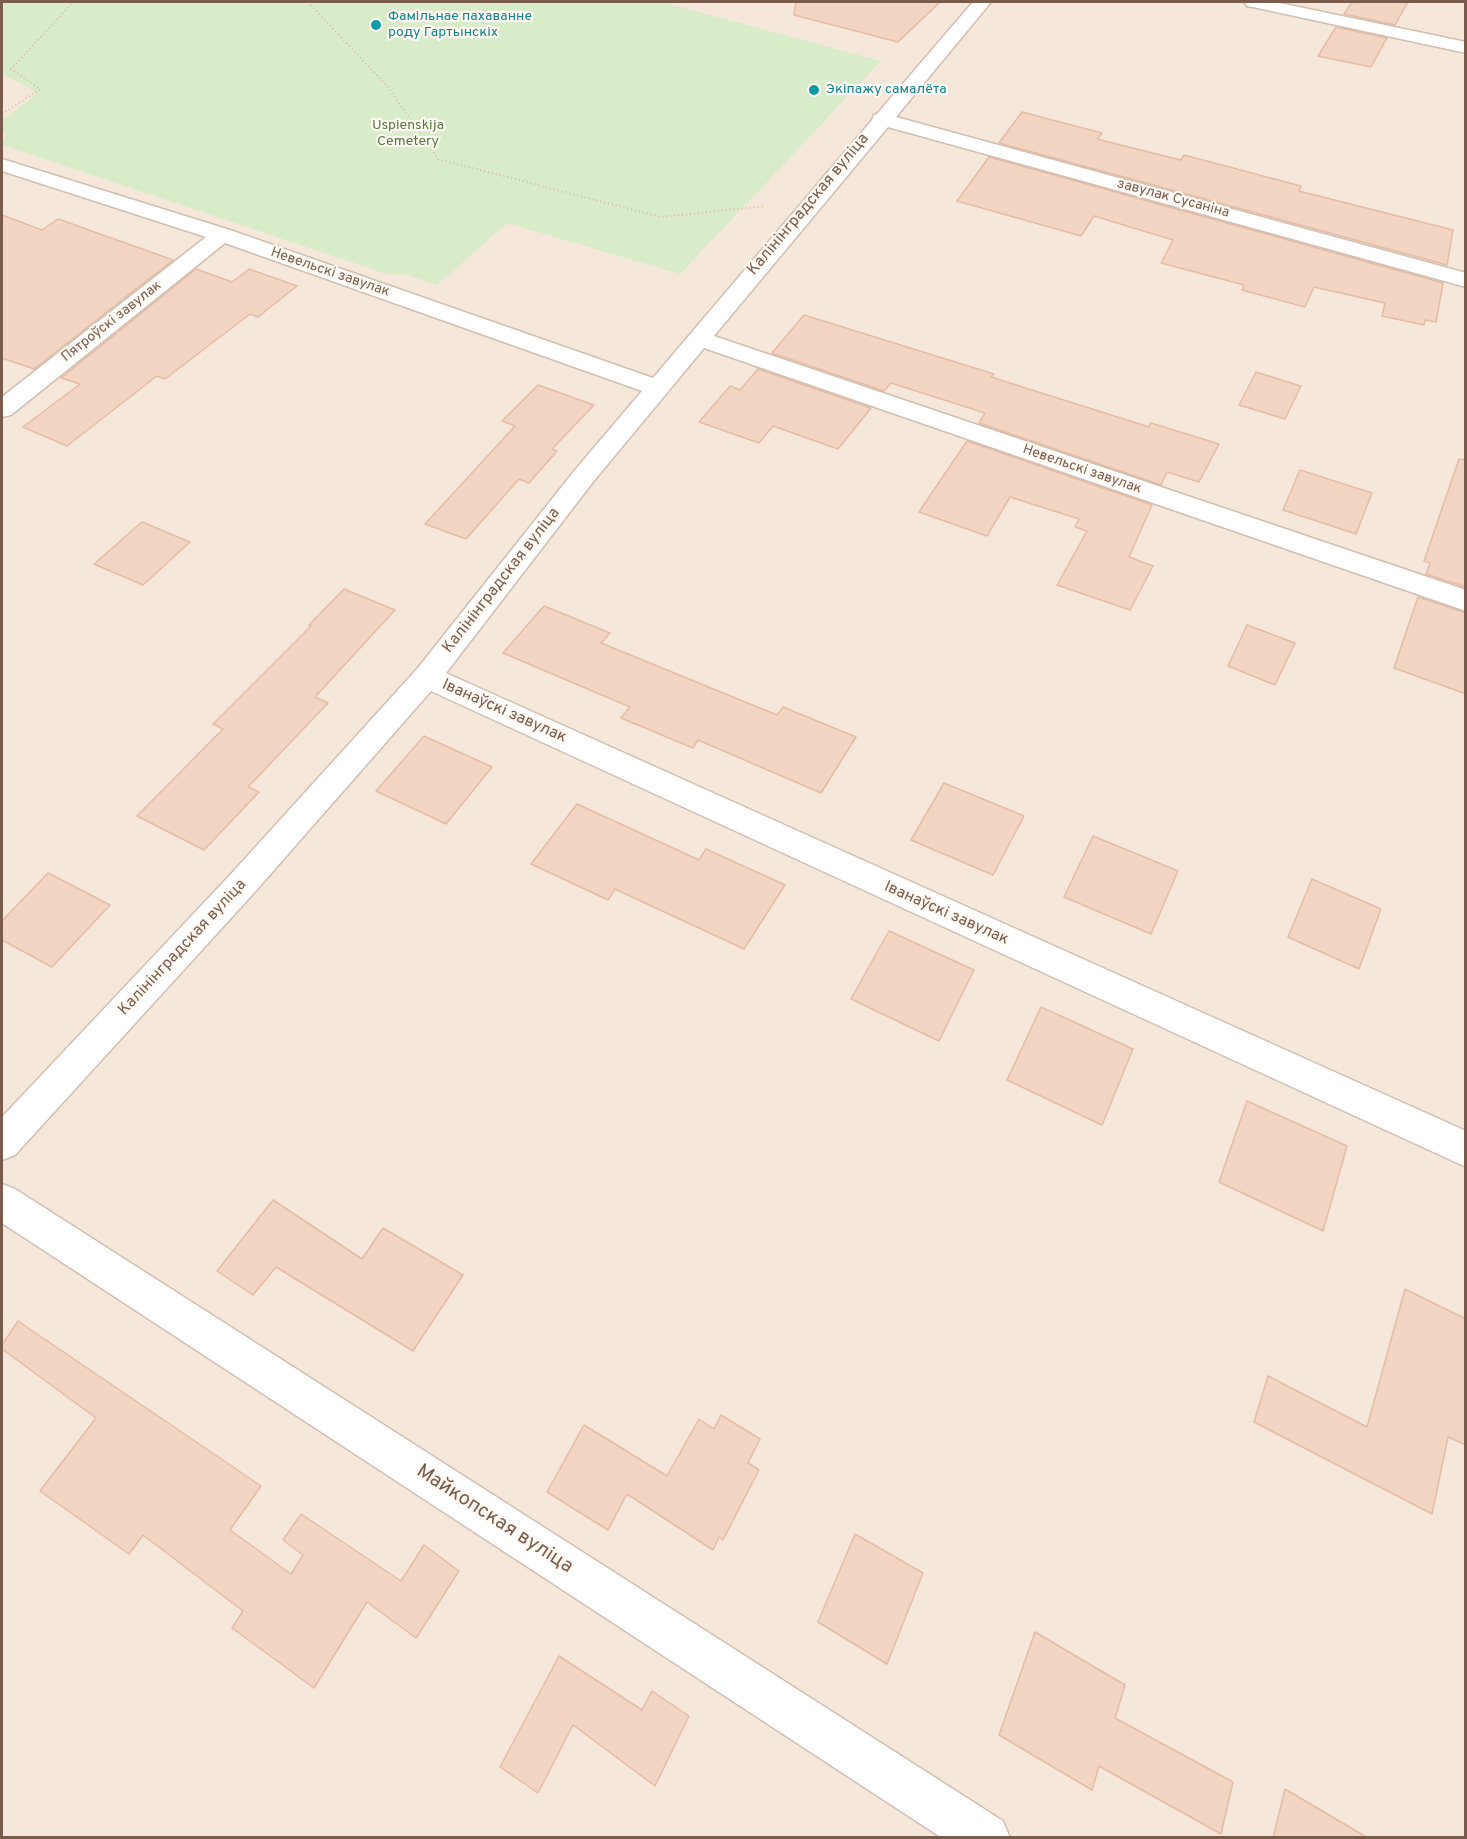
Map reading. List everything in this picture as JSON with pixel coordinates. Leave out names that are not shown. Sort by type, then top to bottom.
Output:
[{"type":"street","name":"Калінінградская вуліца","points":[[2,1143],[242,884],[427,677],[656,388],[881,118],[982,2]]},
{"type":"street","points":[[1253,2],[1466,48]]},
{"type":"street","name":"завулак Сусаніна","points":[[881,118],[1466,280]]},
{"type":"street","name":"Невельскі завулак","points":[[2,165],[222,235],[656,388]]},
{"type":"street","name":"Пятроўскі завулак","points":[[2,410],[222,235]]},
{"type":"street","name":"Невельскі завулак","points":[[698,338],[1466,601]]},
{"type":"street","name":"Іванаўскі завулак","points":[[427,677],[1466,1150]]},
{"type":"street","name":"Майкопская вуліца","points":[[2,1202],[986,1838]]},
{"type":"path","points":[[2,114],[40,89],[11,69],[74,2]]},
{"type":"path","points":[[308,2],[387,86],[438,159],[662,217],[812,201]]},
{"type":"shaded area","points":[[2,2],[1465,2],[1465,1837],[2,1837]]},
{"type":"green space","name":"Uspienskija Cemetery","points":[[2,2],[662,2],[881,61],[680,274],[510,224],[505,225],[437,285],[404,274],[390,275],[2,145],[6,133],[2,131],[2,120],[36,95],[32,89],[2,74]]},
{"type":"building","points":[[796,2],[940,2],[898,42],[794,15]]},
{"type":"building","points":[[1352,2],[1408,2],[1395,25],[1344,14]]},
{"type":"building","points":[[1336,27],[1387,38],[1371,67],[1318,56]]},
{"type":"building","points":[[1022,112],[1102,133],[1097,139],[1181,160],[1184,155],[1301,186],[1299,191],[1453,230],[1447,265],[999,143]]},
{"type":"building","points":[[989,157],[1443,283],[1436,322],[1425,320],[1424,325],[1382,316],[1385,303],[1314,287],[1305,307],[1242,290],[1244,285],[1161,263],[1173,240],[1094,216],[1081,236],[957,201]]},
{"type":"building","points":[[2,215],[42,230],[58,219],[173,260],[34,369],[2,358]]},
{"type":"building","points":[[196,269],[232,282],[249,269],[297,286],[258,317],[250,314],[165,379],[157,376],[67,446],[23,427],[80,384],[61,378]]},
{"type":"building","points":[[804,315],[994,374],[991,377],[1149,427],[1151,423],[1219,444],[1199,482],[1167,472],[1161,485],[979,423],[985,413],[891,383],[884,391],[772,353]]},
{"type":"building","points":[[758,369],[871,408],[838,449],[773,426],[759,443],[699,422],[730,386],[740,390]]},
{"type":"building","points":[[1256,372],[1301,386],[1285,419],[1239,405]]},
{"type":"building","points":[[538,385],[594,405],[552,449],[557,451],[529,483],[519,479],[466,539],[425,524],[515,426],[502,421]]},
{"type":"building","points":[[967,441],[1152,505],[1129,557],[1153,566],[1130,610],[1057,585],[1087,531],[1075,527],[1079,519],[1010,497],[987,536],[919,512]]},
{"type":"building","points":[[1459,459],[1466,460],[1466,587],[1426,574],[1430,563],[1424,561]]},
{"type":"building","points":[[1300,470],[1372,493],[1356,534],[1283,510]]},
{"type":"building","points":[[142,522],[190,542],[143,585],[94,564]]},
{"type":"building","points":[[344,589],[395,610],[315,697],[328,703],[248,787],[259,792],[204,850],[137,816],[223,729],[213,724],[311,626],[309,625]]},
{"type":"building","points":[[1418,597],[1466,613],[1466,694],[1394,668]]},
{"type":"building","points":[[544,606],[610,633],[601,643],[777,715],[783,707],[856,737],[821,793],[698,740],[693,748],[621,718],[630,707],[503,653]]},
{"type":"building","points":[[1247,625],[1295,643],[1275,685],[1228,666]]},
{"type":"building","points":[[424,736],[492,767],[446,824],[376,791]]},
{"type":"building","points":[[944,783],[1024,816],[993,875],[911,840]]},
{"type":"building","points":[[577,804],[699,860],[706,849],[785,885],[744,949],[615,889],[608,900],[531,864]]},
{"type":"building","points":[[1093,836],[1178,871],[1151,934],[1064,897]]},
{"type":"building","points":[[48,873],[110,905],[52,967],[2,940],[2,921]]},
{"type":"building","points":[[1312,879],[1381,909],[1359,969],[1288,937]]},
{"type":"building","points":[[889,931],[974,970],[939,1041],[851,999]]},
{"type":"building","points":[[1041,1007],[1133,1049],[1102,1125],[1007,1080]]},
{"type":"building","points":[[1247,1101],[1347,1146],[1323,1231],[1219,1182]]},
{"type":"building","points":[[273,1200],[362,1259],[383,1228],[463,1275],[413,1351],[276,1267],[253,1295],[217,1271]]},
{"type":"building","points":[[1405,1289],[1466,1319],[1466,1445],[1448,1437],[1432,1514],[1254,1422],[1268,1376],[1367,1427]]},
{"type":"building","points":[[18,1321],[261,1486],[230,1530],[291,1574],[303,1555],[283,1540],[301,1514],[401,1581],[424,1545],[459,1571],[416,1638],[367,1602],[314,1688],[232,1628],[243,1611],[143,1535],[129,1554],[40,1491],[96,1418],[2,1349],[2,1345]]},
{"type":"building","points":[[721,1415],[760,1439],[748,1463],[759,1470],[723,1540],[719,1537],[713,1550],[627,1494],[608,1530],[547,1492],[584,1425],[667,1476],[699,1419],[714,1429]]},
{"type":"building","points":[[855,1534],[923,1573],[887,1664],[818,1622]]},
{"type":"building","points":[[1035,1632],[1125,1685],[1115,1718],[1233,1782],[1221,1834],[1099,1766],[1092,1790],[999,1735]]},
{"type":"building","points":[[559,1656],[642,1710],[652,1691],[689,1716],[655,1786],[573,1725],[538,1793],[500,1767]]},
{"type":"building","points":[[1285,1789],[1368,1838],[1273,1838]]},
{"type":"place","name":"Фамільнае пахаванне роду Гартынскіх","points":[[376,25]]},
{"type":"place","name":"Экіпажу самалёта","points":[[814,90]]}]
